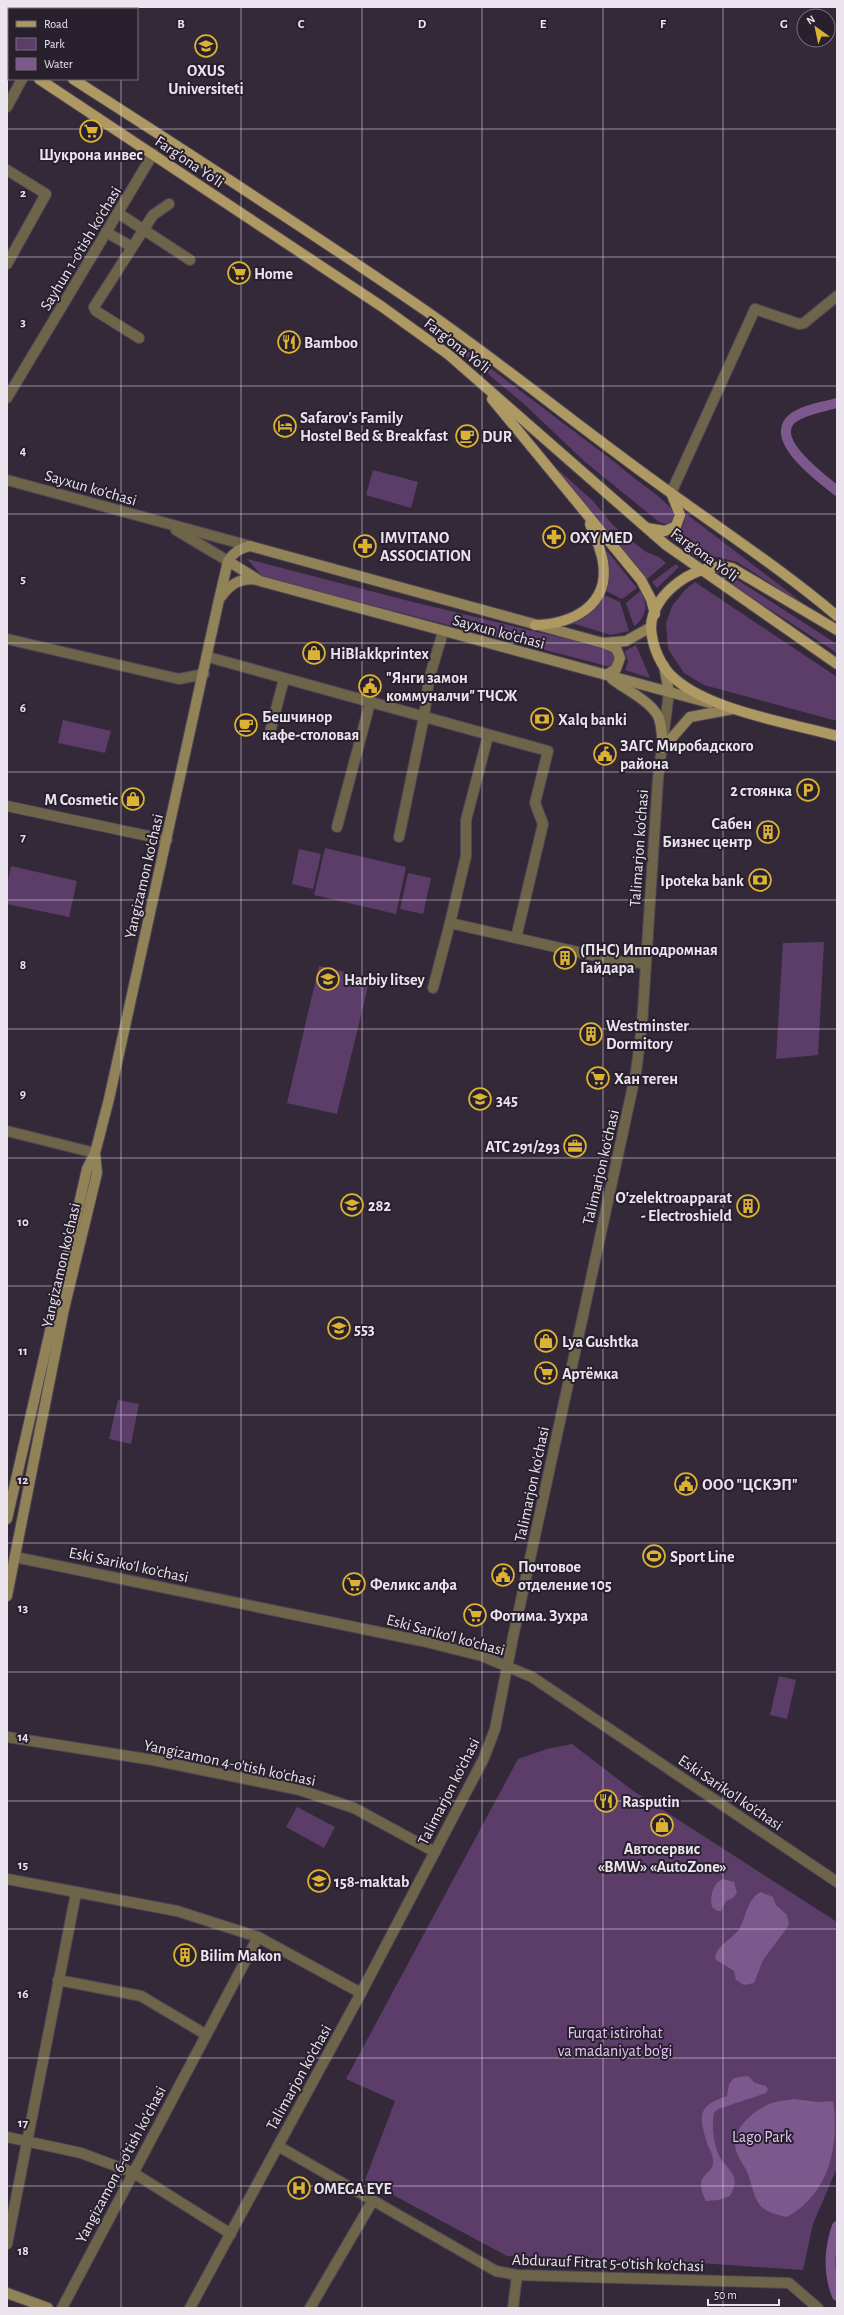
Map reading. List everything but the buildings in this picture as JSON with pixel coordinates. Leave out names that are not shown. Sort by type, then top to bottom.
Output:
[{"type":"main road","name":"Farg'ona Yo'li","points":[[41,80],[381,306],[449,355],[642,526],[699,570],[837,664]]},
{"type":"main road","name":"Farg'ona Yo'li","points":[[75,80],[426,311],[671,493],[726,530],[837,616]]},
{"type":"main road","points":[[472,375],[644,585],[655,614]]},
{"type":"main road","points":[[642,526],[660,531],[676,526],[680,515],[671,493]]},
{"type":"main road","points":[[535,625],[570,620],[588,608],[601,591],[604,578],[603,560],[586,515]]},
{"type":"main road","points":[[228,561],[237,551],[250,546]]},
{"type":"main road","name":"Sayxun ko'chasi","points":[[250,546],[603,643],[626,641],[651,626]]},
{"type":"main road","name":"Sayxun ko'chasi","points":[[228,561],[260,581],[326,597],[443,632],[606,676],[837,736]]},
{"type":"main road","name":"Yangizamon ko'chasi","points":[[7,1519],[86,1169],[95,1153],[208,657],[228,561]]},
{"type":"main road","points":[[733,709],[684,686],[669,674],[664,666],[655,646],[651,626],[662,601],[676,584],[699,570],[715,566],[732,568],[837,630]]},
{"type":"main road","name":"Yangizamon ko'chasi","points":[[218,604],[225,592],[234,582],[246,580],[260,581]]},
{"type":"main road","points":[[603,643],[616,648],[620,658],[616,669],[606,676],[648,704],[656,712],[660,722],[663,748]]},
{"type":"main road","points":[[664,666],[669,692]]},
{"type":"main road","points":[[663,748],[690,717],[733,709]]},
{"type":"main road","name":"Yangizamon ko'chasi","points":[[7,1596],[10,1555],[64,1309],[97,1173],[95,1153]]},
{"type":"main road","points":[[7,2293],[48,2308]]},
{"type":"street","points":[[7,106],[21,80]]},
{"type":"street","name":"Sayhun 1-o'tish ko'chasi","points":[[7,398],[153,154]]},
{"type":"street","points":[[7,170],[46,194],[7,264]]},
{"type":"street","points":[[139,338],[96,311],[94,307],[153,215],[169,204]]},
{"type":"street","points":[[118,213],[190,260]]},
{"type":"street","points":[[106,232],[132,247]]},
{"type":"street","points":[[671,493],[755,309],[799,324],[804,323],[837,296]]},
{"type":"street","name":"Sayxun ko'chasi","points":[[7,480],[250,546]]},
{"type":"street","name":"Sayxun ko'chasi","points":[[166,524],[228,561]]},
{"type":"street","points":[[399,837],[424,717],[428,679],[443,632]]},
{"type":"street","points":[[7,640],[179,679],[204,674]]},
{"type":"street","points":[[208,657],[488,736],[548,751],[535,803],[543,824],[516,938]]},
{"type":"street","points":[[270,732],[284,679]]},
{"type":"street","name":"Talimarjon ko'chasi","points":[[190,2308],[361,1993],[490,1743],[503,1693],[507,1665],[635,1080],[641,1041],[658,778],[669,692]]},
{"type":"street","points":[[338,827],[370,703]]},
{"type":"street","points":[[434,988],[466,856],[466,820],[488,736]]},
{"type":"street","points":[[7,806],[166,840]]},
{"type":"street","points":[[450,923],[622,962],[645,963]]},
{"type":"street","points":[[7,1131],[95,1153]]},
{"type":"street","name":"Eski Sariko'l ko'chasi","points":[[10,1555],[422,1640],[507,1665],[532,1677],[837,1882]]},
{"type":"street","name":"Yangizamon 4-o'tish ko'chasi","points":[[7,1737],[153,1760],[300,1790],[354,1808],[435,1852]]},
{"type":"street","points":[[7,1879],[76,1893],[176,1910],[258,1936],[361,1993]]},
{"type":"street","points":[[7,2244],[26,2140],[76,1893]]},
{"type":"street","name":"Yangizamon 6-o'tish ko'chasi","points":[[62,2308],[132,2172],[258,1936]]},
{"type":"street","points":[[58,1980],[141,1996],[205,2034]]},
{"type":"street","points":[[7,2137],[81,2153],[132,2172],[231,2234]]},
{"type":"street","name":"Abdurauf Fitrat 5-o'tish ko'chasi","points":[[278,2146],[372,2202],[496,2271],[517,2275],[789,2283],[818,2308]]},
{"type":"street","points":[[310,2308],[372,2202]]},
{"type":"street","points":[[513,2308],[517,2275]]},
{"type":"green space","points":[[461,346],[654,493],[673,511],[673,521],[666,524],[659,522],[584,461],[523,403],[458,349]]},
{"type":"green space","points":[[553,465],[593,501],[612,524],[623,534],[646,552],[659,557],[666,563],[647,579]]},
{"type":"green space","points":[[373,470],[418,482],[411,508],[366,495]]},
{"type":"green space","points":[[685,513],[812,610],[737,562],[717,557],[697,558],[668,536],[681,529],[685,518]]},
{"type":"green space","points":[[607,551],[637,588],[622,599],[604,590],[608,563]]},
{"type":"green space","points":[[247,559],[405,600],[612,650],[616,657],[612,665],[607,666],[263,577]]},
{"type":"green space","points":[[676,564],[679,567],[657,588],[652,582]]},
{"type":"green space","points":[[720,577],[730,577],[739,581],[826,637],[837,645],[837,653]]},
{"type":"green space","points":[[695,582],[837,677],[837,721],[704,685],[684,673],[668,649],[666,623],[672,606],[685,590]]},
{"type":"green space","points":[[640,591],[645,601],[645,610],[644,615],[634,626],[626,603]]},
{"type":"green space","points":[[602,594],[620,602],[629,631],[611,635],[572,623],[582,617]]},
{"type":"green space","points":[[636,645],[650,678],[625,670],[628,662],[625,651]]},
{"type":"green space","points":[[63,720],[111,731],[105,753],[58,743]]},
{"type":"green space","points":[[325,848],[406,867],[396,914],[314,895]]},
{"type":"green space","points":[[299,849],[321,854],[313,889],[292,884]]},
{"type":"green space","points":[[11,866],[77,881],[69,917],[7,904],[7,885]]},
{"type":"green space","points":[[408,873],[431,878],[423,914],[400,909]]},
{"type":"green space","points":[[824,942],[818,1055],[776,1059],[783,943]]},
{"type":"green space","points":[[319,966],[370,978],[337,1114],[287,1103]]},
{"type":"green space","points":[[118,1400],[139,1404],[131,1444],[109,1439]]},
{"type":"green space","points":[[779,1676],[796,1680],[787,1719],[770,1715]]},
{"type":"green space","name":"Furqat istirohat va madaniyat bo'gi","points":[[572,1744],[632,1790],[837,1922],[837,2168],[813,2224],[803,2270],[699,2263],[507,2256],[365,2180],[395,2101],[346,2079],[518,1759],[547,1749]]},
{"type":"green space","points":[[297,1807],[335,1827],[324,1848],[286,1827]]},
{"type":"water","points":[[723,1879],[734,1882],[737,1893],[733,1898],[726,1901],[721,1911],[717,1911],[712,1907],[711,1899],[714,1887]]},
{"type":"water","points":[[761,1892],[773,1897],[776,1905],[787,1915],[789,1925],[763,1960],[754,1983],[744,1985],[736,1980],[734,1971],[716,1960],[716,1956],[720,1948],[739,1929],[750,1903],[756,1895]]},
{"type":"water","points":[[748,2076],[755,2083],[766,2086],[768,2089],[766,2093],[718,2109],[714,2113],[713,2132],[718,2153],[733,2174],[735,2181],[730,2196],[718,2200],[706,2201],[701,2184],[702,2179],[713,2165],[713,2160],[703,2127],[702,2114],[710,2104],[727,2096],[729,2084],[734,2078]]},
{"type":"water","points":[[794,2099],[818,2102],[833,2101],[835,2134],[833,2151],[822,2182],[813,2196],[787,2217],[769,2212],[759,2204],[747,2171],[737,2153],[735,2143],[739,2129],[755,2112],[776,2102]]},
{"type":"waterway","points":[[837,403],[809,410],[798,415],[793,418],[787,427],[787,437],[791,447],[810,468],[837,491]]},
{"type":"waterway","points":[[837,2226],[831,2252],[832,2279],[837,2296]]},
{"type":"place","name":"OXUS Universiteti","points":[[206,46]]},
{"type":"place","name":"Шукрона инвес","points":[[91,131]]},
{"type":"place","name":"Home","points":[[239,273]]},
{"type":"place","name":"Bamboo","points":[[289,342]]},
{"type":"place","name":"Safarov's Family Hostel Bed & Breakfast","points":[[285,426]]},
{"type":"place","name":"DUR","points":[[467,436]]},
{"type":"place","name":"OXY MED","points":[[554,537]]},
{"type":"place","name":"IMVITANO ASSOCIATION","points":[[365,546]]},
{"type":"place","name":"HiBlakkprintex","points":[[314,653]]},
{"type":"place","name":"\"Янги замон коммуналчи\" ТЧСЖ","points":[[370,686]]},
{"type":"place","name":"Xalq banki","points":[[542,719]]},
{"type":"place","name":"Бешчинор кафе-столовая","points":[[246,725]]},
{"type":"place","name":"ЗАГС Миробадского района","points":[[605,754]]},
{"type":"place","name":"2 стоянка","points":[[808,790]]},
{"type":"place","name":"M Cosmetic","points":[[133,799]]},
{"type":"place","name":"Сабен Бизнес центр","points":[[768,832]]},
{"type":"place","name":"Ipoteka bank","points":[[760,880]]},
{"type":"place","name":"(ПНС) Ипподромная Гайдара","points":[[565,958]]},
{"type":"place","name":"Harbiy litsey","points":[[328,979]]},
{"type":"place","name":"Westminster Dormitory","points":[[591,1034]]},
{"type":"place","name":"Хан теген","points":[[598,1078]]},
{"type":"place","name":"345","points":[[480,1099]]},
{"type":"place","name":"ATC 291/293","points":[[575,1146]]},
{"type":"place","name":"282","points":[[352,1205]]},
{"type":"place","name":"O'zelektroapparat - Electroshield","points":[[748,1206]]},
{"type":"place","name":"553","points":[[339,1328]]},
{"type":"place","name":"Lya Gushtka","points":[[546,1341]]},
{"type":"place","name":"Артёмка","points":[[546,1373]]},
{"type":"place","name":"ООО \"ЦСКЭП\"","points":[[686,1484]]},
{"type":"place","name":"Sport Line","points":[[654,1556]]},
{"type":"place","name":"Почтовое отделение 105","points":[[503,1575]]},
{"type":"place","name":"Феликс алфа","points":[[354,1584]]},
{"type":"place","name":"Фотима. Зухра","points":[[475,1615]]},
{"type":"place","name":"Rasputin","points":[[606,1801]]},
{"type":"place","name":"Автосервис «BMW» «AutoZone»","points":[[662,1825]]},
{"type":"place","name":"158-maktab","points":[[319,1881]]},
{"type":"place","name":"Bilim Makon","points":[[185,1955]]},
{"type":"place","name":"OMEGA EYE","points":[[299,2188]]},
{"type":"park label","name":"Lago Park","points":[[762,2136]]}]
